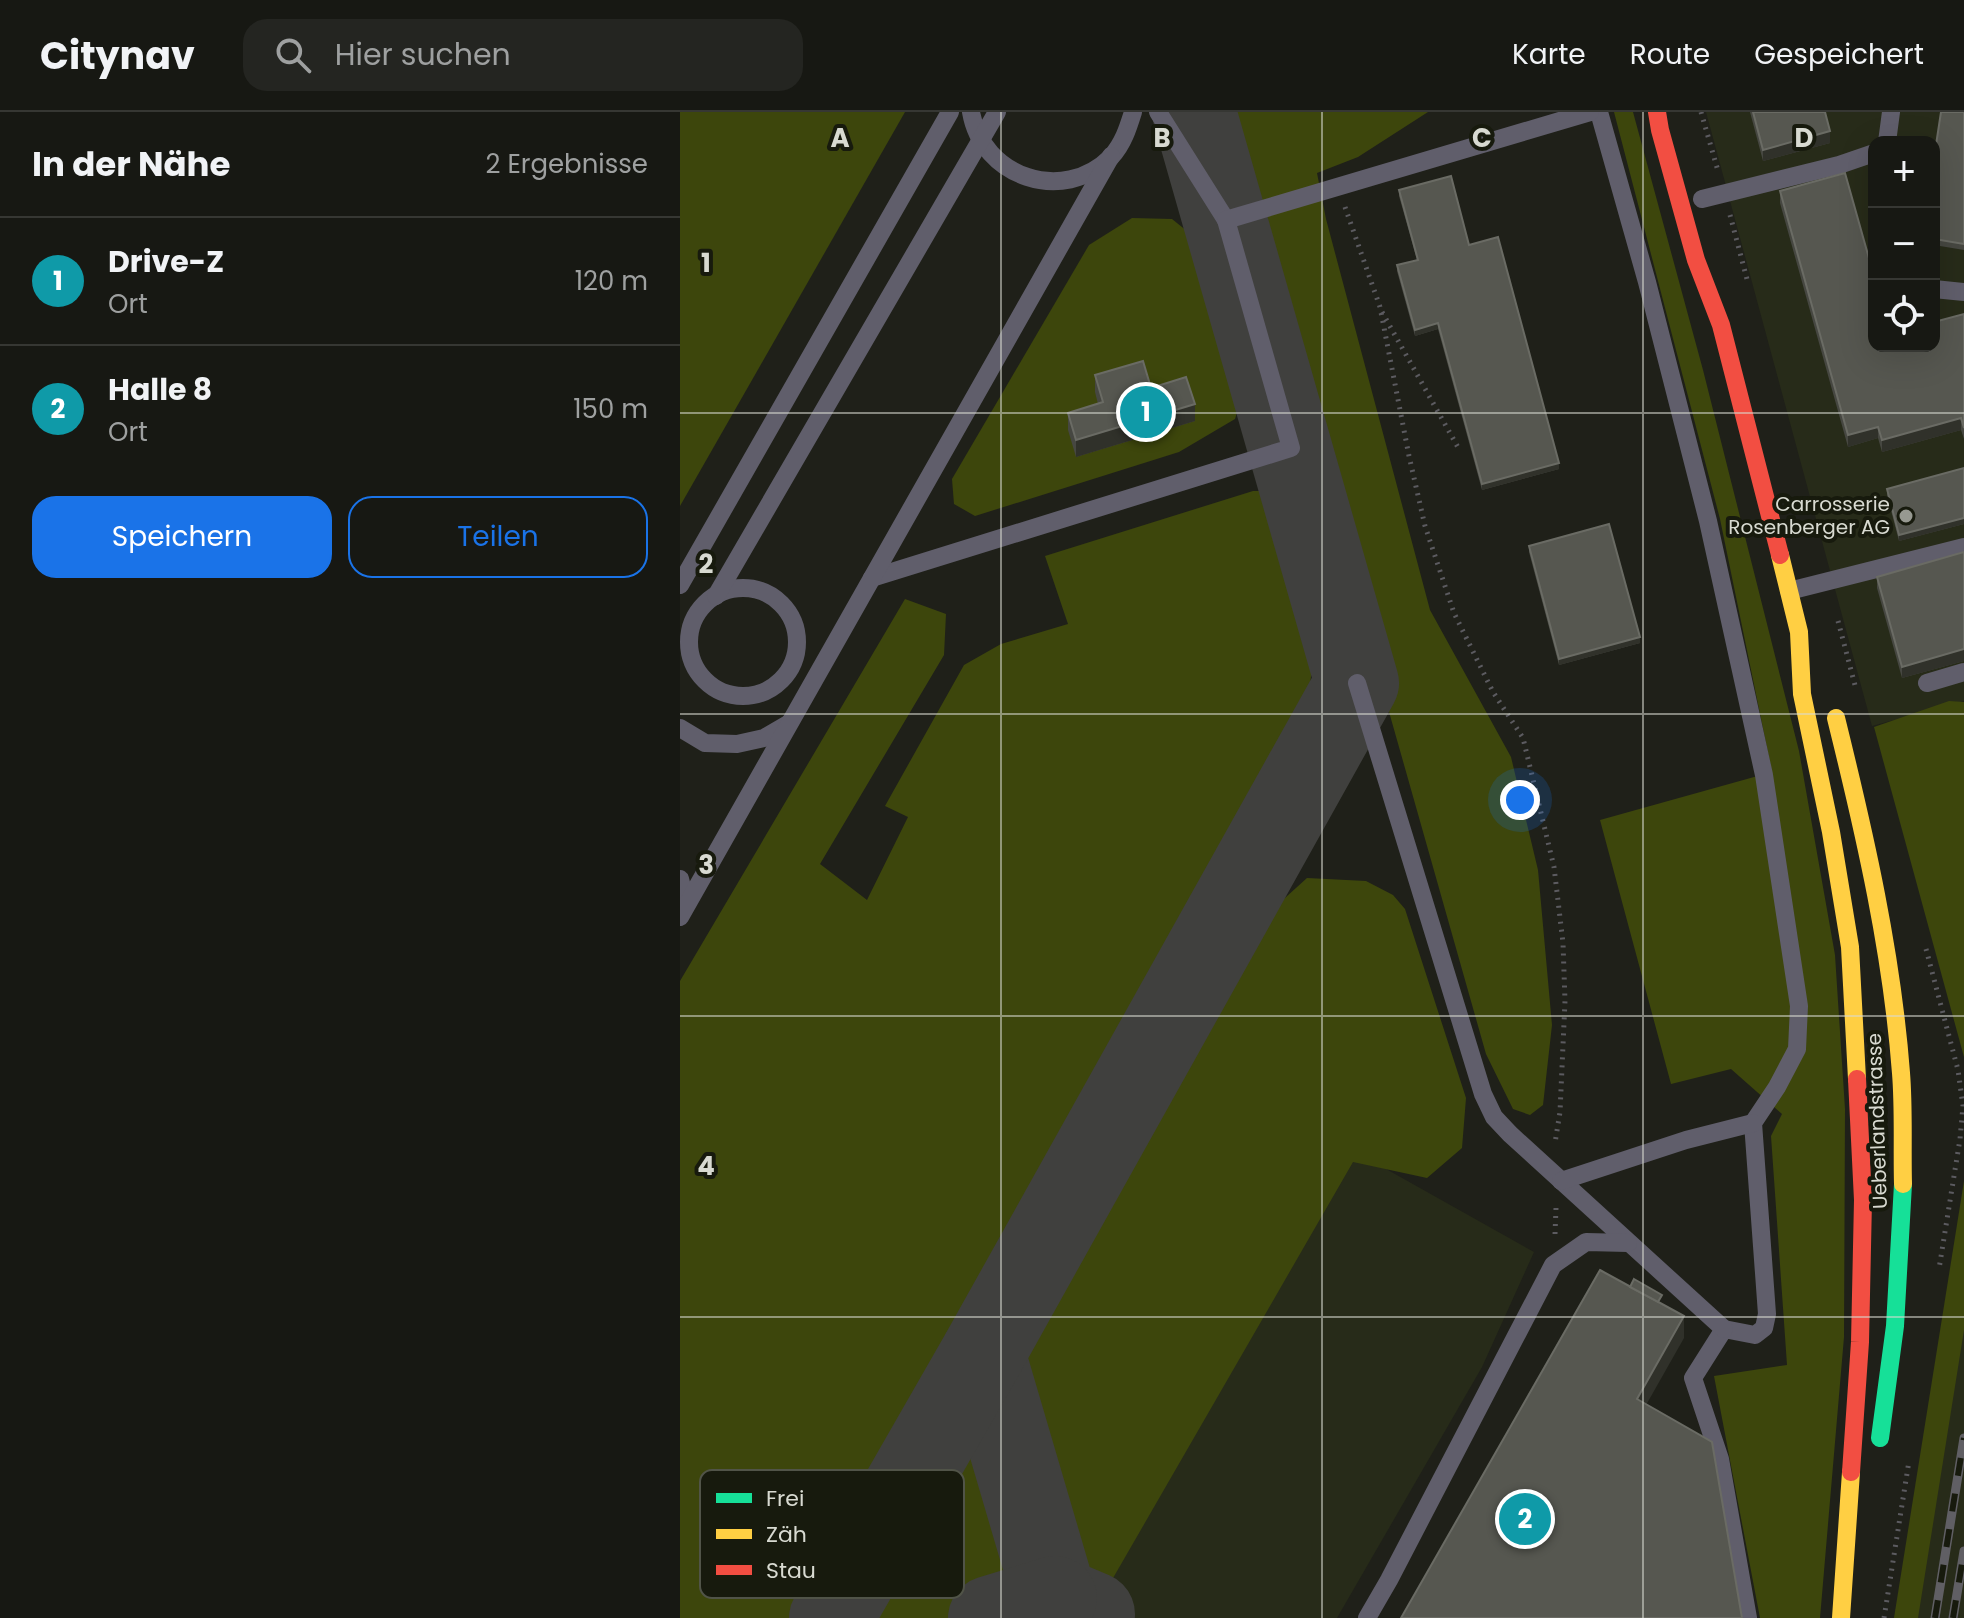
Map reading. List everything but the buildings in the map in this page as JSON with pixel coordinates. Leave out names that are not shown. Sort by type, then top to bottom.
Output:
[{"type":"main road","name":"Ueberlandstrasse","points":[[1657,112],[1696,260],[1721,325],[1799,632],[1802,694],[1831,832],[1850,947],[1863,1200],[1860,1342],[1841,1618]]},
{"type":"main road","name":"Ueberlandstrasse","points":[[1717,268],[1721,325]]},
{"type":"main road","name":"Ueberlandstrasse","points":[[1799,632],[1817,667]]},
{"type":"main road","name":"Ueberlandstrasse","points":[[1832,706],[1866,839],[1887,956],[1901,1074],[1903,1201],[1895,1326],[1878,1455]]},
{"type":"main road","name":"Ueberlandstrasse","points":[[1841,1618],[1866,1514]]},
{"type":"lane","points":[[680,585],[950,112]]},
{"type":"lane","points":[[971,112],[973,128],[988,152],[1009,170],[1035,180],[1063,181],[1089,173],[1111,156]]},
{"type":"lane","points":[[716,596],[997,112]]},
{"type":"lane","points":[[680,917],[1111,156],[1127,133],[1133,112]]},
{"type":"lane","points":[[872,578],[1291,448],[1226,220],[1158,112]]},
{"type":"lane","points":[[1226,220],[1590,112]]},
{"type":"lane","points":[[1357,683],[1483,1094],[1494,1117],[1724,1329],[1755,1335],[1764,1328],[1767,1314],[1753,1123],[1797,1049],[1799,1006],[1764,775],[1711,536],[1647,282],[1599,112]]},
{"type":"lane","points":[[1888,136],[1891,112]]},
{"type":"lane","points":[[1701,198],[1839,165],[1868,155]]},
{"type":"lane","points":[[1940,290],[1964,292]]},
{"type":"lane","points":[[1789,591],[1964,547]]},
{"type":"lane","points":[[694,619],[692,585],[696,556]]},
{"type":"lane","points":[[785,677],[794,661],[797,642],[793,624],[784,608],[770,596],[752,589],[733,589],[703,606],[694,619],[689,635],[694,667],[717,690],[734,696],[753,696],[771,689],[833,648]]},
{"type":"lane","points":[[1927,683],[1964,672]]},
{"type":"lane","points":[[680,728],[705,743],[737,744],[764,738],[790,723]]},
{"type":"lane","points":[[680,879],[683,891],[680,917]]},
{"type":"lane","points":[[1556,1176],[1753,1123]]},
{"type":"lane","points":[[1367,1618],[1553,1265],[1586,1242],[1628,1243]]},
{"type":"lane","points":[[1724,1329],[1693,1378],[1720,1459],[1748,1618]]},
{"type":"path","points":[[1338,187],[1380,307],[1425,526],[1454,613],[1493,692],[1523,738],[1554,867],[1563,943],[1565,1001],[1553,1265]]},
{"type":"path","points":[[1380,307],[1460,451]]},
{"type":"shaded area","points":[[1706,112],[1964,112],[1964,701],[1872,726]]},
{"type":"shaded area","points":[[1354,1151],[1534,1252],[1482,1367],[1337,1618],[1090,1618]]},
{"type":"shaded area","points":[[1964,1274],[1964,1618],[1894,1618]]},
{"type":"green space","points":[[680,112],[905,112],[680,506]]},
{"type":"green space","points":[[1219,112],[1428,112],[1358,157],[1317,173],[1326,219],[1430,610],[1511,757],[1538,870],[1552,1025],[1543,1105],[1530,1115],[1513,1109],[1486,1054]]},
{"type":"green space","points":[[1614,112],[1633,112],[1703,370],[1799,751],[1835,955],[1845,1109],[1844,1337],[1820,1618],[1760,1618],[1714,1376],[1787,1365],[1771,1136],[1782,1114],[1731,1069],[1671,1084],[1600,820],[1772,772],[1720,519]]},
{"type":"green space","points":[[1132,218],[1172,219],[1208,248],[1248,377],[1235,419],[1179,452],[975,516],[954,504],[952,479],[1089,245]]},
{"type":"green space","points":[[1253,491],[1270,491],[1282,499],[1312,602],[1314,648],[1308,705],[1288,772],[887,1470],[700,1470],[700,1598],[813,1598],[802,1618],[680,1618],[680,981],[905,599],[946,614],[944,655],[820,864],[867,900],[908,817],[885,806],[964,665],[1001,644],[1068,624],[1045,556]]},
{"type":"green space","points":[[1949,701],[1964,702],[1964,1057],[1874,727]]},
{"type":"green space","points":[[1307,878],[1366,881],[1393,895],[1405,909],[1466,1098],[1462,1148],[1427,1178],[1353,1162],[1090,1618],[858,1618],[869,1598],[964,1598],[964,1470],[942,1470],[1245,934]]},
{"type":"green space","points":[[1964,1181],[1964,1330],[1918,1618],[1894,1618]]},
{"type":"taxiway","points":[[916,1470],[1357,683],[1194,112]]},
{"type":"taxiway","points":[[983,1353],[1055,1598],[1093,1614]]},
{"type":"taxiway","points":[[831,1618],[842,1598]]},
{"type":"taxiway","points":[[990,1618],[1055,1598]]},
{"type":"railway","points":[[1935,1618],[1964,1438]]},
{"type":"railway","points":[[1953,1618],[1964,1551]]},
{"type":"traffic: fast","points":[[1880,1438],[1895,1326],[1903,1184]]},
{"type":"traffic: slow","points":[[1780,555],[1799,632],[1802,694],[1831,832],[1850,947],[1857,1079]]},
{"type":"traffic: slow","points":[[1836,718],[1867,850],[1891,983],[1902,1087],[1903,1184]]},
{"type":"traffic: slow","points":[[1841,1618],[1851,1472]]},
{"type":"traffic: jam","points":[[1657,112],[1696,260],[1721,325],[1780,555]]},
{"type":"traffic: jam","points":[[1851,1472],[1860,1342],[1863,1200],[1857,1079]]},
{"type":"place","name":"Drive-Z","points":[[1146,412]]},
{"type":"place","name":"Carrosserie Rosenberger AG","points":[[1906,516]]},
{"type":"place","name":"Halle 8","points":[[1525,1519]]}]
